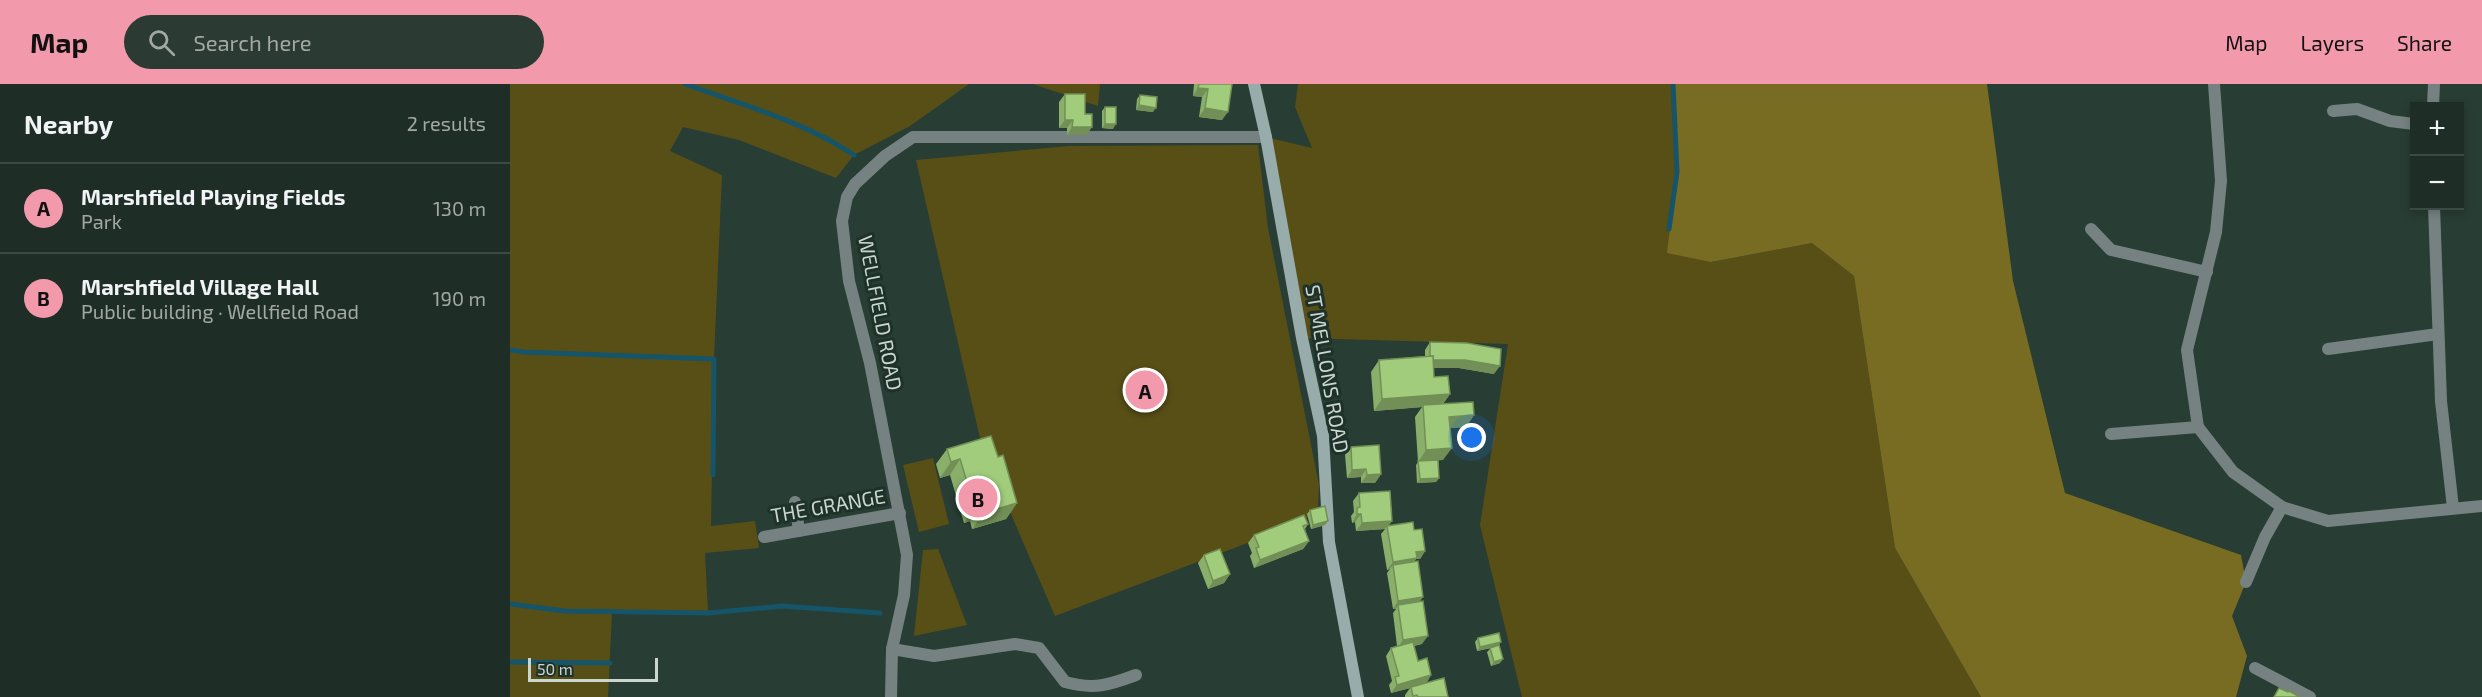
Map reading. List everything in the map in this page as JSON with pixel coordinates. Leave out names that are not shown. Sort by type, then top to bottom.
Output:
[{"type":"street","name":"ST MELLONS ROAD","points":[[1254,84],[1323,436],[1329,542],[1358,697]]},
{"type":"street","points":[[2214,84],[2222,181],[2216,232],[2187,350],[2198,426],[2233,472],[2282,507],[2328,521],[2482,506]]},
{"type":"street","points":[[2433,102],[2434,84]]},
{"type":"street","points":[[2333,111],[2357,109],[2390,121],[2410,123]]},
{"type":"street","name":"WELLFIELD ROAD","points":[[891,697],[892,649],[904,595],[907,555],[870,363],[849,281],[842,221],[847,197],[855,183],[868,170],[913,137],[1266,137]]},
{"type":"street","points":[[2434,210],[2441,401],[2453,508]]},
{"type":"street","points":[[2091,229],[2111,250],[2207,272]]},
{"type":"street","points":[[2328,349],[2438,334]]},
{"type":"street","points":[[2111,434],[2198,426]]},
{"type":"street","points":[[795,502],[799,531]]},
{"type":"street","points":[[2246,582],[2265,537],[2282,507]]},
{"type":"street","name":"THE GRANGE","points":[[764,537],[900,513]]},
{"type":"street","points":[[892,649],[934,656],[1015,644],[1039,648],[1065,682],[1083,687],[1104,686],[1136,675]]},
{"type":"street","points":[[2255,668],[2310,697]]},
{"type":"shaded area","points":[[510,84],[969,84],[910,126],[854,155],[836,178],[739,140],[683,127],[670,151],[722,175],[714,359],[711,526],[755,521],[759,548],[705,553],[708,613],[612,612],[608,697],[510,697]]},
{"type":"shaded area","points":[[1033,84],[1100,84],[1098,106]]},
{"type":"shaded area","points":[[1298,84],[1673,84],[1677,172],[1669,229],[1711,262],[1812,243],[1854,276],[1895,548],[1981,697],[1522,697],[1480,525],[1508,344],[1302,338],[1266,137],[1312,148],[1295,107]]},
{"type":"shaded area","points":[[1673,84],[1987,84],[2013,281],[2065,493],[2241,555],[2246,582],[2232,616],[2247,656],[2236,697],[1981,697],[1895,548],[1854,276],[1812,243],[1711,262],[1667,253],[1677,172]]},
{"type":"shaded area","points":[[1258,145],[1268,228],[1319,485],[1318,508],[1303,522],[1055,616],[982,447],[916,160],[1069,146]]},
{"type":"shaded area","points":[[933,458],[949,524],[919,532],[903,465]]},
{"type":"shaded area","points":[[938,549],[967,625],[914,636],[923,550]]},
{"type":"building","points":[[1199,84],[1232,84],[1228,112],[1205,108],[1208,89],[1198,88]]},
{"type":"building","points":[[1065,94],[1085,94],[1085,114],[1092,114],[1092,127],[1072,127],[1073,120],[1065,120]]},
{"type":"building","points":[[1140,95],[1157,97],[1156,108],[1139,105]]},
{"type":"building","points":[[1105,107],[1116,107],[1116,124],[1105,124]]},
{"type":"building","points":[[1430,342],[1467,343],[1501,349],[1500,366],[1465,360],[1433,360],[1433,356],[1430,356]]},
{"type":"building","points":[[1433,356],[1434,377],[1448,376],[1450,394],[1382,399],[1379,360]]},
{"type":"building","points":[[1473,402],[1474,415],[1449,417],[1452,448],[1426,450],[1423,405]]},
{"type":"building","points":[[991,436],[998,457],[1003,455],[1017,503],[983,513],[981,506],[975,508],[960,459],[951,462],[947,449]]},
{"type":"building","points":[[1379,445],[1381,474],[1367,475],[1366,469],[1352,470],[1351,447]]},
{"type":"building","points":[[1438,460],[1439,478],[1420,479],[1418,461]]},
{"type":"building","points":[[1390,491],[1392,521],[1362,523],[1361,514],[1357,514],[1357,508],[1360,507],[1359,493]]},
{"type":"building","points":[[1325,506],[1328,521],[1313,525],[1310,510]]},
{"type":"building","points":[[1304,515],[1308,524],[1303,526],[1309,541],[1260,560],[1256,548],[1259,547],[1254,535]]},
{"type":"building","points":[[1413,522],[1414,530],[1422,529],[1425,551],[1416,552],[1417,558],[1393,562],[1387,526]]},
{"type":"building","points":[[1220,549],[1230,574],[1213,581],[1204,555]]},
{"type":"building","points":[[1418,561],[1423,597],[1398,601],[1393,565]]},
{"type":"building","points":[[1423,601],[1428,636],[1403,640],[1398,605]]},
{"type":"building","points":[[1499,633],[1501,642],[1480,647],[1478,638]]},
{"type":"building","points":[[1413,642],[1418,661],[1427,658],[1431,675],[1397,685],[1395,677],[1399,676],[1391,648]]},
{"type":"building","points":[[1499,645],[1503,659],[1494,662],[1490,648]]},
{"type":"building","points":[[1444,678],[1448,697],[1413,696],[1411,687]]},
{"type":"building","points":[[2279,688],[2289,691],[2300,697],[2274,697]]},
{"type":"waterway","points":[[685,84],[793,123],[854,155]]},
{"type":"waterway","points":[[1669,229],[1677,172],[1673,84]]},
{"type":"waterway","points":[[510,350],[714,359],[713,475]]},
{"type":"waterway","points":[[510,604],[565,611],[708,613],[782,606],[880,613]]},
{"type":"waterway","points":[[510,662],[610,663]]},
{"type":"place","name":"Marshfield Playing Fields","points":[[1145,390]]},
{"type":"place","name":"Marshfield Village Hall","points":[[978,498]]}]
